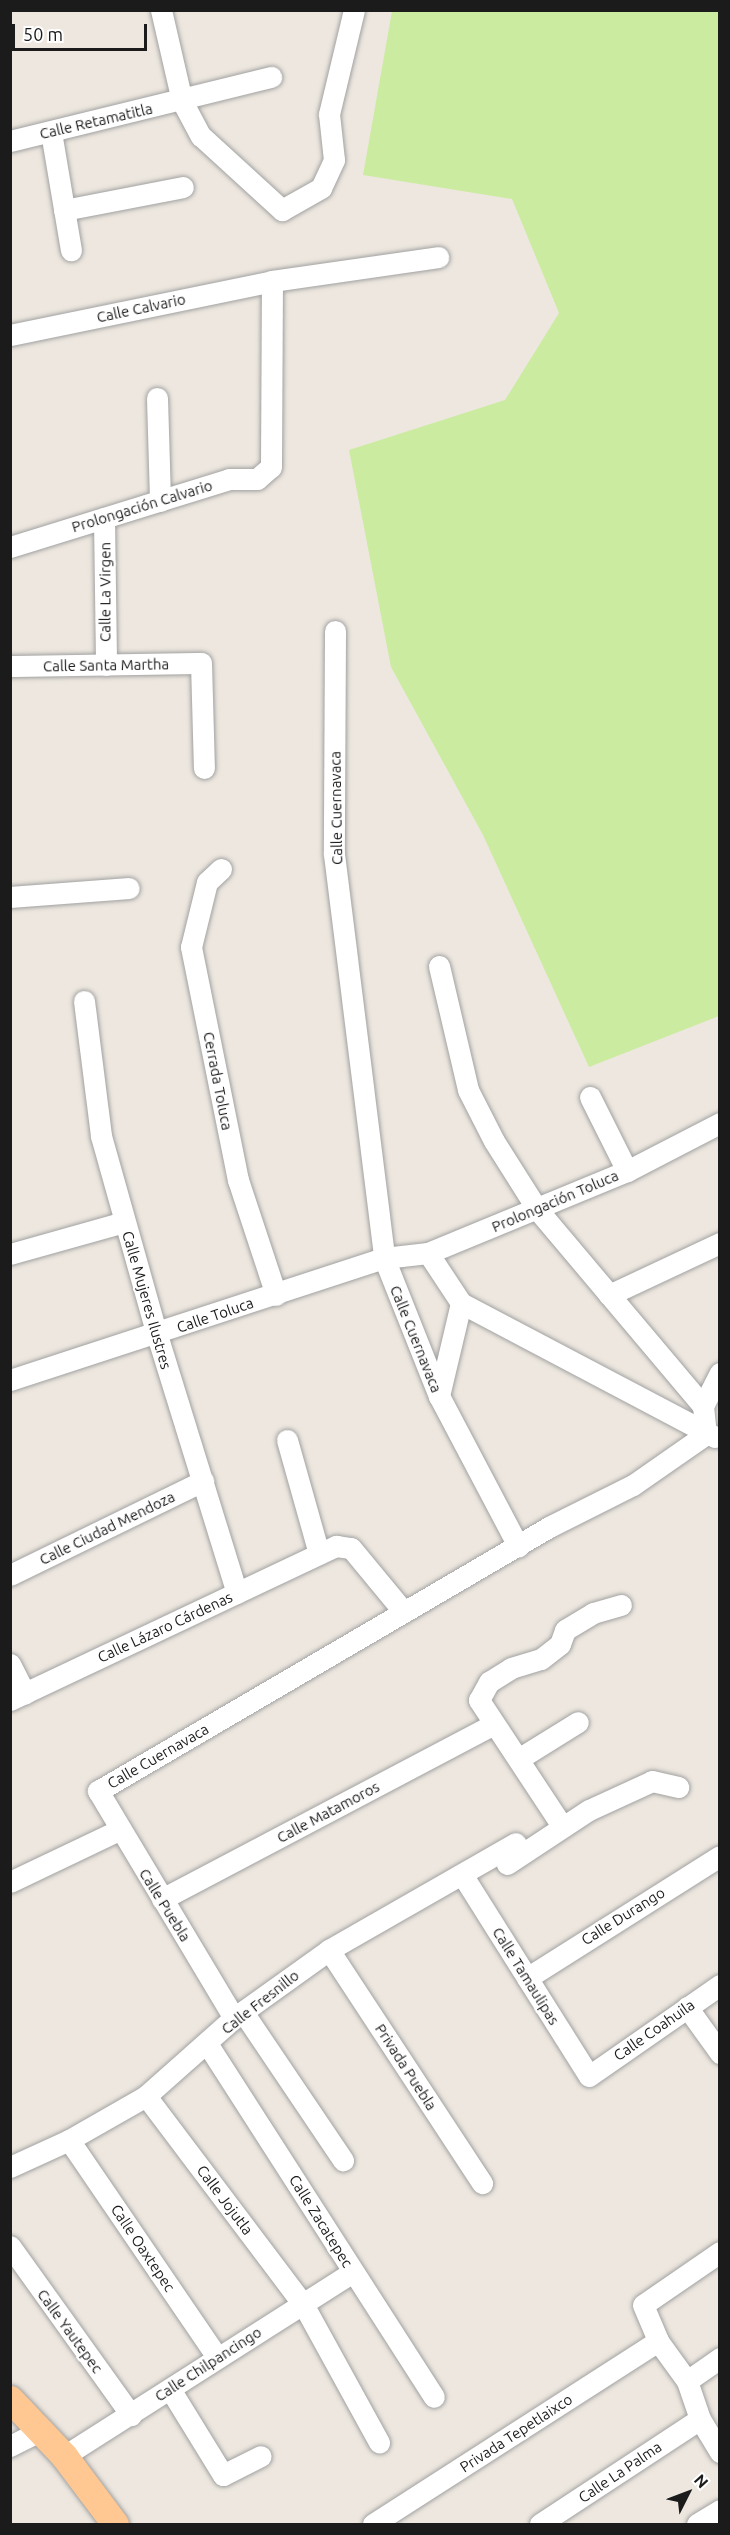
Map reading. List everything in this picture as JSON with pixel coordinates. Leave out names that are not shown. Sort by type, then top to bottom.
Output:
[{"type":"main road","points":[[10,2399],[64,2456],[115,2524]]},
{"type":"street","points":[[166,11],[182,101],[201,136],[282,210],[321,188],[334,160],[329,114],[354,10]]},
{"type":"street","name":"Calle Retamatitla","points":[[10,141],[182,101],[271,77]]},
{"type":"street","points":[[51,132],[71,250]]},
{"type":"street","points":[[64,210],[183,187]]},
{"type":"street","name":"Calle Calvario","points":[[10,335],[272,281],[438,258]]},
{"type":"street","name":"Prolongación Calvario","points":[[10,547],[229,479],[257,479],[271,467],[272,281]]},
{"type":"street","points":[[157,398],[160,501]]},
{"type":"street","name":"Calle La Virgen","points":[[104,518],[106,665]]},
{"type":"street","name":"Calle Cuernavaca","points":[[98,1791],[518,1546],[439,1396],[384,1258],[334,854],[335,631]]},
{"type":"street","name":"Calle Santa Martha","points":[[10,666],[201,663],[204,768]]},
{"type":"street","name":"Cerrada Toluca","points":[[221,869],[207,882],[191,947],[238,1180],[276,1295]]},
{"type":"street","points":[[10,897],[129,888]]},
{"type":"street","points":[[440,966],[468,1090],[537,1209],[702,1406],[713,1436]]},
{"type":"street","name":"Calle Mujeres Ilustres","points":[[84,1001],[101,1136],[157,1335],[237,1593]]},
{"type":"street","points":[[590,1097],[627,1171]]},
{"type":"street","name":"Prolongación Toluca","points":[[384,1258],[428,1253],[627,1171],[720,1123]]},
{"type":"street","points":[[10,1254],[124,1221]]},
{"type":"street","points":[[609,1295],[720,1243]]},
{"type":"street","points":[[428,1253],[461,1303],[713,1436]]},
{"type":"street","name":"Calle Toluca","points":[[10,1380],[157,1335],[384,1258]]},
{"type":"street","points":[[439,1396],[461,1303]]},
{"type":"street","points":[[702,1406],[720,1373]]},
{"type":"street","points":[[518,1546],[633,1485],[713,1436]]},
{"type":"street","points":[[288,1440],[319,1554]]},
{"type":"street","name":"Calle Ciudad Mendoza","points":[[10,1575],[202,1481]]},
{"type":"street","name":"Calle Lázaro Cárdenas","points":[[18,1696],[336,1546],[351,1548],[404,1612]]},
{"type":"street","points":[[562,1826],[520,1758],[479,1700],[489,1682],[511,1668],[541,1659],[560,1644],[566,1630],[593,1613],[621,1605]]},
{"type":"street","points":[[10,1664],[18,1696]]},
{"type":"street","points":[[520,1758],[578,1722]]},
{"type":"street","name":"Calle Matamoros","points":[[162,1899],[494,1724]]},
{"type":"street","points":[[467,1883],[562,1826],[652,1781],[678,1787]]},
{"type":"street","name":"Calle Puebla","points":[[98,1791],[119,1830],[162,1899],[239,2015],[343,2160]]},
{"type":"street","points":[[10,1881],[119,1830]]},
{"type":"street","name":"Calle Fresnillo","points":[[10,2167],[69,2140],[146,2096],[208,2045],[239,2015],[329,1950],[467,1883],[516,1843]]},
{"type":"street","name":"Calle Durango","points":[[527,1978],[720,1856]]},
{"type":"street","name":"Calle Tamaulipas","points":[[467,1883],[590,2076]]},
{"type":"street","name":"Privada Puebla","points":[[329,1950],[482,2184]]},
{"type":"street","name":"Calle Coahuila","points":[[590,2076],[720,1985]]},
{"type":"street","points":[[687,2007],[720,2053]]},
{"type":"street","name":"Calle Zacatepec","points":[[208,2045],[434,2397]]},
{"type":"street","name":"Calle Jojutla","points":[[146,2096],[303,2304],[379,2442]]},
{"type":"street","name":"Calle Oaxtepec","points":[[69,2140],[217,2357]]},
{"type":"street","name":"Calle Yautepec","points":[[10,2246],[131,2415]]},
{"type":"street","points":[[720,2252],[643,2305],[658,2341],[687,2381],[700,2419],[720,2452]]},
{"type":"street","name":"Calle Chilpancingo","points":[[64,2456],[353,2272]]},
{"type":"street","name":"Privada Tepetlaixco","points":[[373,2524],[658,2341]]},
{"type":"street","points":[[687,2381],[720,2358]]},
{"type":"street","points":[[170,2389],[223,2475],[261,2456]]},
{"type":"street","name":"Calle La Palma","points":[[540,2524],[700,2419]]},
{"type":"street","points":[[10,2446],[40,2431]]},
{"type":"street","points":[[697,2524],[720,2510]]},
{"type":"green space","points":[[392,11],[719,11],[719,1016],[589,1067],[483,835],[391,667],[349,450],[505,400],[559,313],[512,199],[363,175]]}]
